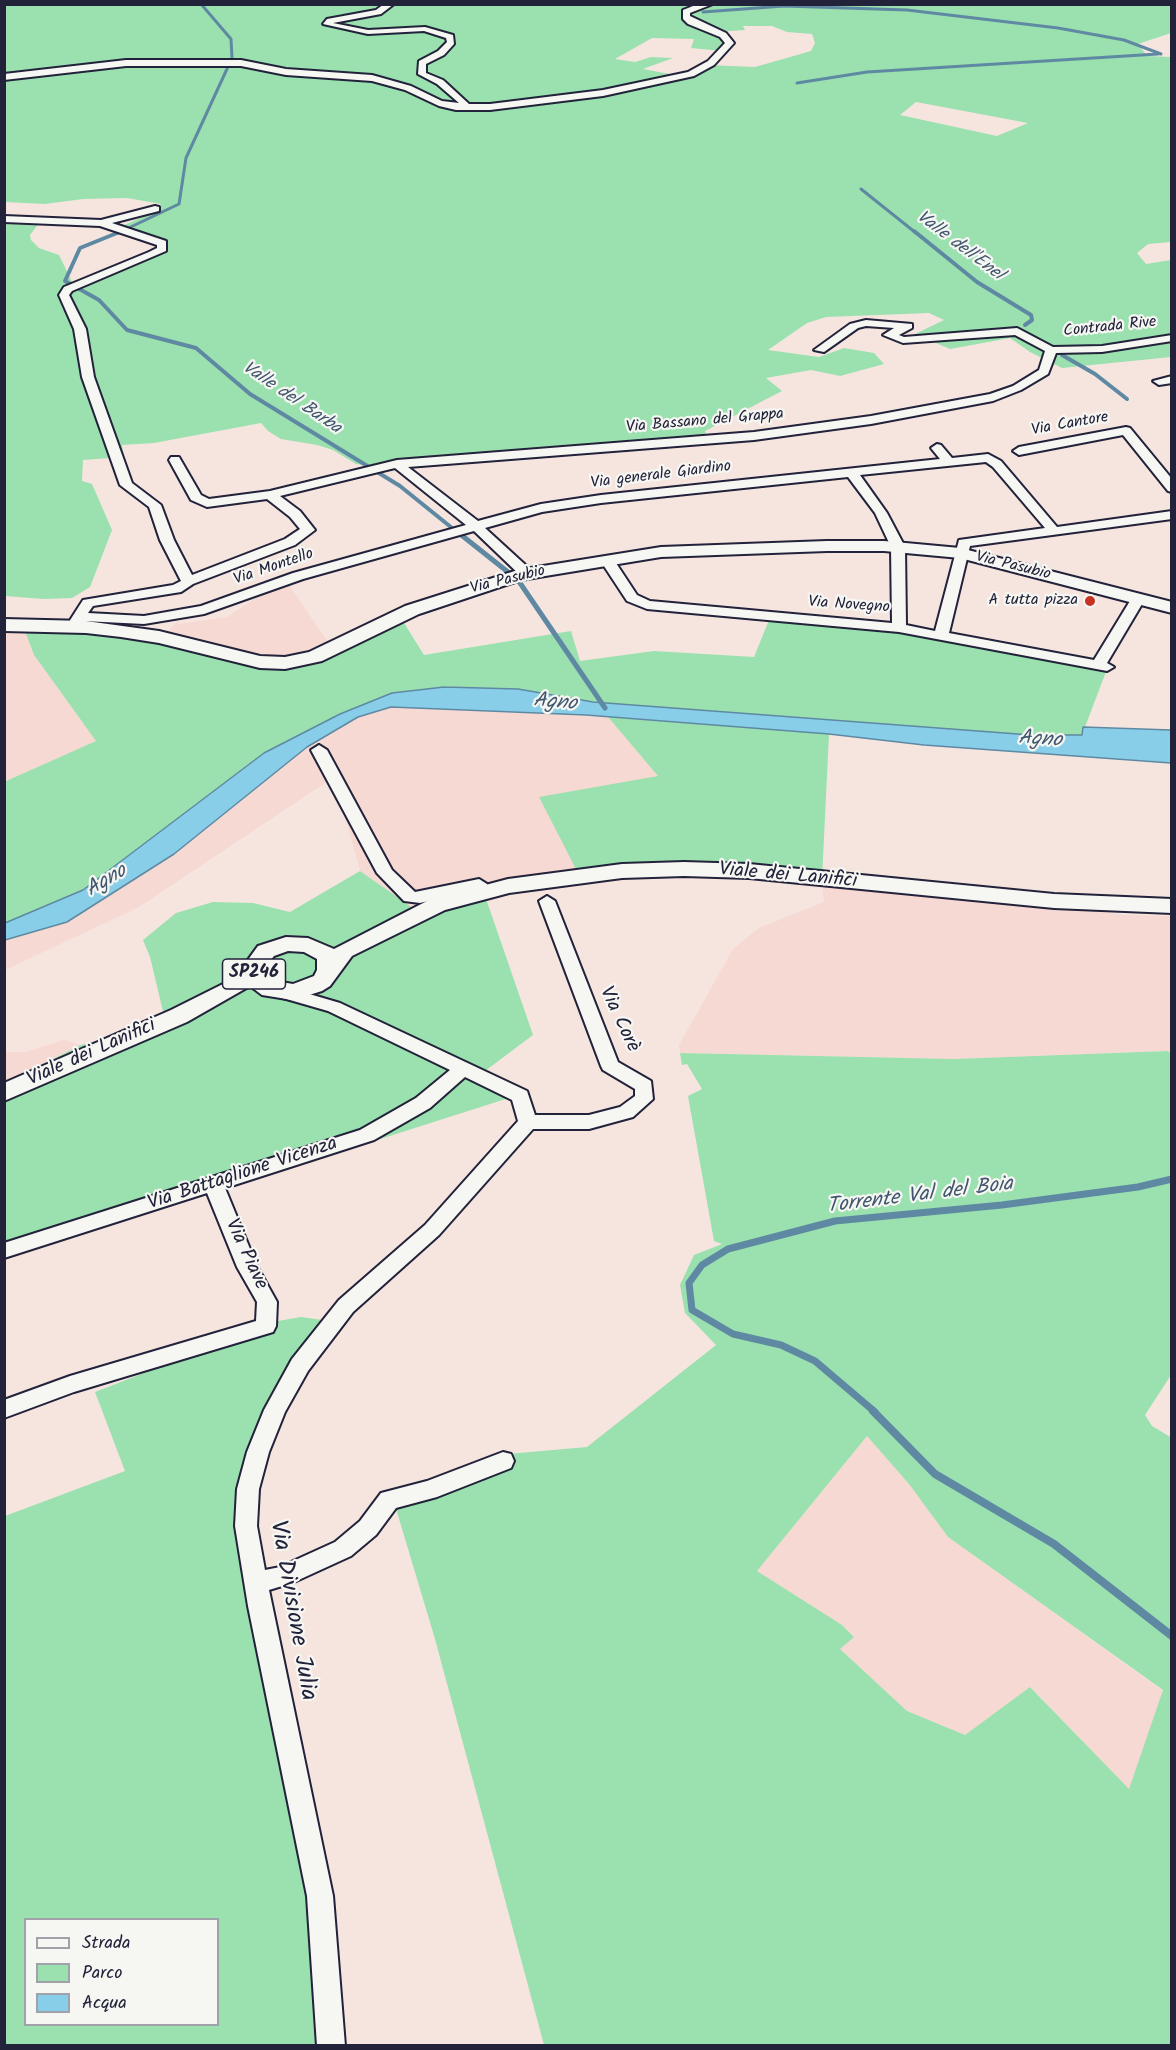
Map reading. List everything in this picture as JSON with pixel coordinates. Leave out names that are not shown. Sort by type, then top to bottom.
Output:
[{"type":"main road","name":"Via Pasubio","points":[[4,625],[76,622],[159,637],[260,662],[285,663],[315,657],[412,610],[516,576],[607,560],[697,550],[898,547],[960,554],[1172,608]]},
{"type":"main road","name":"Viale dei Lanifici","points":[[4,1093],[179,1016],[235,987],[254,970],[259,957],[275,947],[329,944],[483,892],[589,875],[684,869],[749,871],[1054,901],[1172,906]]},
{"type":"main road","name":"Viale dei Lanifici","points":[[179,1016],[250,992],[293,992],[314,986],[344,951],[410,916]]},
{"type":"main road","name":"SP246","points":[[308,945],[326,954],[330,962],[328,972]]},
{"type":"main road","name":"SP246","points":[[254,970],[261,985],[276,991]]},
{"type":"street","points":[[390,4],[378,12],[330,21],[327,24],[368,32],[425,29],[450,37],[451,42],[441,53],[422,63],[422,74],[440,82],[465,104],[456,107]]},
{"type":"street","points":[[4,77],[126,63],[241,63],[286,72],[372,78],[456,107],[490,106],[603,93],[691,74],[711,63],[730,43],[723,35],[692,22],[686,17],[686,12],[709,4]]},
{"type":"street","points":[[102,223],[155,209]]},
{"type":"street","points":[[4,219],[102,223],[157,239],[162,243],[162,249],[73,286],[64,295],[80,329],[88,377],[108,425],[126,485],[155,505],[167,540],[188,581]]},
{"type":"street","points":[[820,350],[854,326],[866,323],[908,326],[888,335],[903,340],[1017,331],[1051,350]]},
{"type":"street","name":"Contrada Rive","points":[[1051,350],[1102,349],[1172,338]]},
{"type":"street","name":"Via Bassano del Grappa","points":[[175,460],[196,496],[207,504],[270,495],[397,464],[754,436],[871,420],[993,397],[1017,388],[1044,372],[1051,350]]},
{"type":"street","name":"Via Cantore","points":[[1019,451],[1126,431],[1172,488]]},
{"type":"street","points":[[937,448],[949,463]]},
{"type":"street","points":[[852,473],[988,458],[997,464],[1053,530],[1172,515]]},
{"type":"street","points":[[397,464],[472,527],[516,576]]},
{"type":"street","points":[[852,473],[881,513],[898,547],[898,628]]},
{"type":"street","name":"Via generale Giardino","points":[[472,527],[541,508],[601,499],[852,473]]},
{"type":"street","points":[[76,622],[88,603],[176,589],[184,586],[188,581],[290,542],[308,530],[295,514],[270,495]]},
{"type":"street","name":"Via Montello","points":[[76,622],[144,620],[204,610],[298,576],[472,527]]},
{"type":"street","name":"Via Pasubio","points":[[941,635],[963,543],[1053,530]]},
{"type":"street","name":"Via Novegno","points":[[607,560],[632,598],[647,605],[898,628],[1104,664],[1138,599]]},
{"type":"street","points":[[320,750],[385,873],[410,897],[420,898],[479,884],[483,892]]},
{"type":"street","name":"Via Corè","points":[[528,1122],[589,1122],[626,1112],[644,1099],[644,1086],[610,1066],[547,901]]},
{"type":"street","points":[[328,972],[324,989],[334,1007]]},
{"type":"street","points":[[276,991],[334,1007],[520,1096],[528,1122]]},
{"type":"street","name":"Via Battaglione Vicenza","points":[[4,1251],[367,1135],[423,1103],[464,1068]]},
{"type":"street","name":"Via Divisione Julia","points":[[331,2046],[320,1896],[255,1583],[246,1526],[248,1489],[258,1452],[275,1410],[300,1365],[346,1306],[432,1230],[528,1122]]},
{"type":"street","name":"Via Piave","points":[[4,1409],[70,1385],[266,1326],[267,1302],[247,1267],[214,1185]]},
{"type":"street","points":[[255,1583],[284,1576],[343,1549],[368,1528],[389,1500],[429,1490],[503,1461]]},
{"type":"shaded area","points":[[289,585],[328,642],[294,655],[261,657],[165,636],[177,621],[179,624],[227,617],[254,599]]},
{"type":"shaded area","points":[[4,626],[23,626],[34,655],[96,741],[5,782]]},
{"type":"shaded area","points":[[391,707],[608,717],[658,776],[579,875],[413,908],[360,871],[334,777],[139,907],[5,970],[5,940],[67,922],[174,854],[307,747],[358,717]]},
{"type":"shaded area","points":[[822,879],[1028,901],[1124,915],[1171,916],[1171,1054],[1167,1051],[954,1059],[680,1053],[679,1045],[733,949],[759,928],[824,902]]},
{"type":"shaded area","points":[[64,1040],[81,1045],[5,1083],[5,1050],[7,1052],[26,1052]]},
{"type":"shaded area","points":[[867,1436],[909,1484],[948,1537],[1163,1691],[1129,1790],[1031,1687],[965,1735],[907,1711],[840,1649],[854,1636],[841,1625],[757,1571]]},
{"type":"green space","points":[[5,5],[1171,5],[1171,33],[1138,44],[1147,56],[1171,57],[1171,242],[1148,244],[1137,253],[1146,264],[1171,260],[1171,357],[1062,368],[1030,352],[1010,338],[950,349],[915,334],[944,320],[929,313],[826,317],[807,323],[768,350],[819,357],[844,348],[874,353],[884,364],[840,376],[811,370],[766,378],[782,391],[705,431],[707,439],[446,459],[422,458],[374,466],[356,464],[333,450],[317,445],[281,439],[268,431],[261,423],[154,443],[122,445],[124,457],[83,460],[82,481],[92,484],[112,530],[90,587],[72,598],[44,599],[5,596],[5,219],[43,218],[30,235],[31,240],[39,248],[59,255],[74,286],[164,248],[122,226],[154,212],[161,204],[127,198],[83,199],[45,204],[5,202]],"holes":[[[743,26],[772,26],[787,32],[812,34],[815,43],[811,51],[755,67],[707,65],[680,76],[643,69],[673,58],[651,57],[635,62],[615,59],[652,38],[694,39],[691,48],[722,51],[727,43],[714,32],[745,30]],[[916,102],[1028,123],[997,136],[900,115]]]},
{"type":"green space","points":[[399,615],[424,655],[571,631],[580,661],[654,651],[754,657],[771,615],[850,622],[1107,669],[1082,735],[1031,735],[950,730],[593,702],[518,689],[392,693],[264,753],[83,890],[5,923],[4,782],[96,741],[34,655],[23,626],[69,626],[286,663]]},
{"type":"green space","points":[[608,717],[829,734],[822,879],[770,875],[579,875],[539,797],[658,776]]},
{"type":"green space","points":[[360,871],[413,908],[483,890],[533,1035],[477,1077],[515,1096],[5,1259],[5,1083],[81,1045],[166,1024],[150,957],[143,940],[176,913],[213,902],[253,903],[290,912]]},
{"type":"green space","points":[[1168,1051],[1171,1054],[1171,1375],[1145,1415],[1152,1426],[1172,1438],[1171,2045],[544,2045],[435,1639],[391,1492],[496,1455],[587,1447],[716,1345],[685,1313],[680,1285],[694,1255],[722,1244],[714,1241],[688,1096],[702,1089],[687,1064],[682,1065],[680,1053],[954,1059]],"holes":[[[867,1436],[909,1484],[948,1537],[1163,1690],[1129,1789],[1030,1687],[965,1735],[907,1711],[840,1649],[854,1637],[842,1625],[757,1571]]]},
{"type":"green space","points":[[301,1317],[330,1321],[283,1395],[243,1529],[313,1879],[332,2045],[5,2046],[5,1516],[125,1471],[95,1392],[278,1321]]},
{"type":"water","name":"Agno","points":[[444,687],[518,689],[593,702],[1031,735],[1082,735],[1083,727],[1171,730],[1171,763],[924,745],[829,734],[586,715],[391,707],[358,717],[307,747],[174,854],[67,922],[5,940],[5,923],[83,890],[264,753],[340,714],[392,693]]},
{"type":"waterway","name":"Valle del Barba","points":[[118,233],[179,204],[186,158],[232,58],[231,39],[201,4]]},
{"type":"waterway","points":[[703,12],[784,6],[907,10],[1058,28],[1124,40],[1161,54]]},
{"type":"waterway","points":[[797,83],[867,72],[1158,54]]},
{"type":"waterway","name":"Valle dell'Enel","points":[[861,189],[916,233]]},
{"type":"waterway","name":"Valle del Barba","points":[[122,231],[80,248],[65,281],[99,300],[127,330],[196,348],[250,394],[400,486],[457,532]]},
{"type":"waterway","name":"Valle dell'Enel","points":[[914,231],[977,282],[1031,315],[1032,320],[1025,325]]},
{"type":"waterway","name":"Valle dell'Enel","points":[[1062,355],[1095,374],[1127,399]]},
{"type":"waterway","name":"Valle del Barba","points":[[455,530],[518,580],[605,708]]},
{"type":"waterway","name":"Torrente Val del Boia","points":[[875,1412],[815,1361],[781,1345],[733,1334],[692,1310],[689,1283],[702,1265],[728,1249],[835,1221],[1002,1205],[1138,1187],[1172,1179]]},
{"type":"waterway","name":"Torrente Val del Boia","points":[[873,1411],[935,1474],[1054,1544],[1172,1636]]},
{"type":"place","name":"A tutta pizza","points":[[1090,601]]}]
